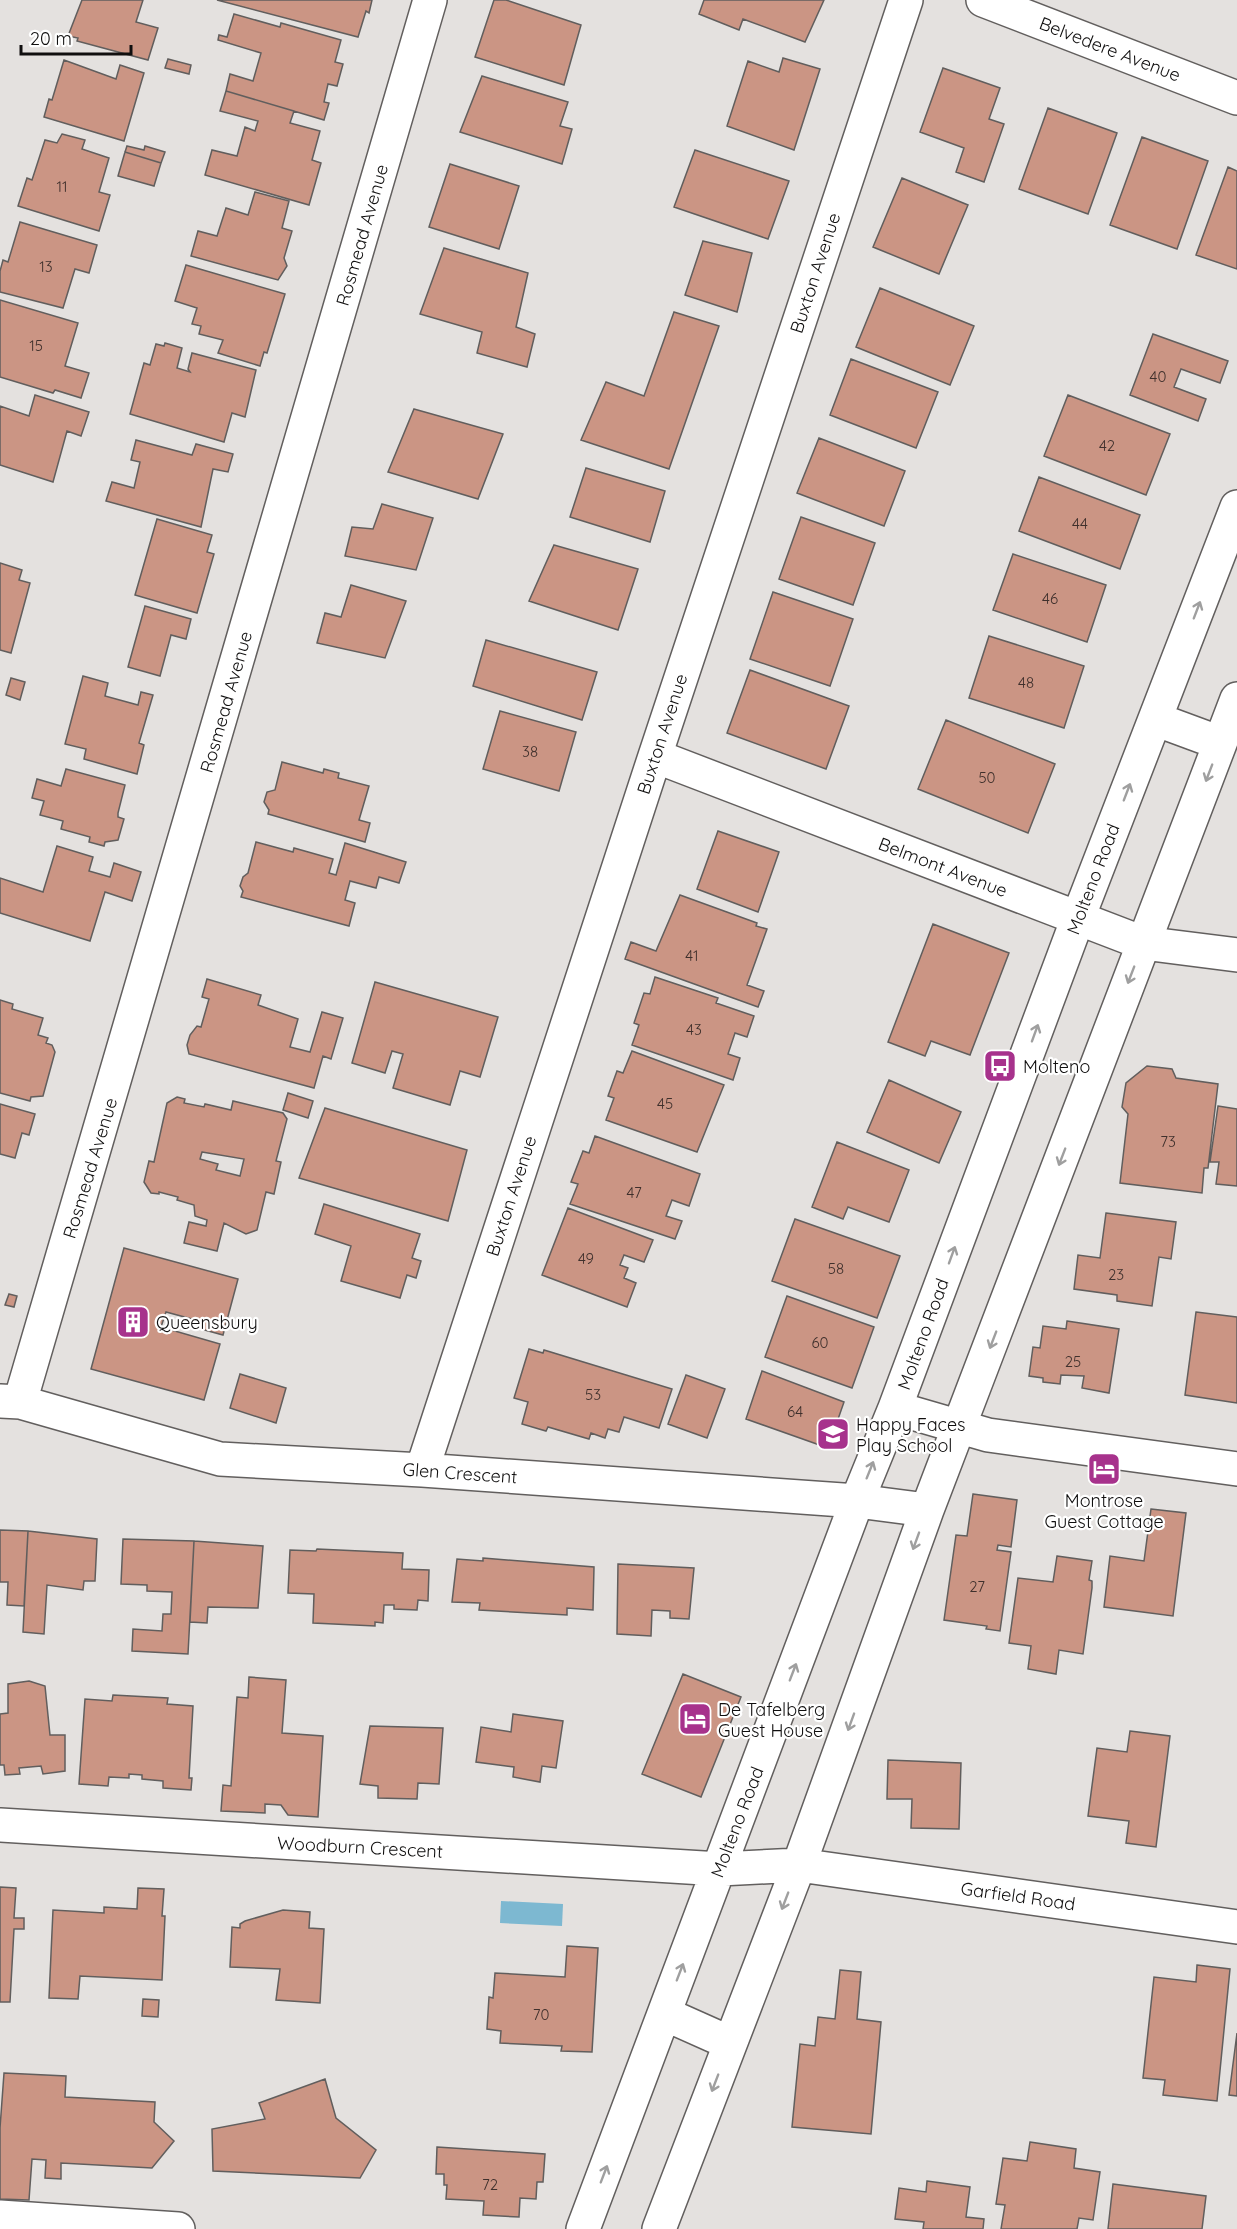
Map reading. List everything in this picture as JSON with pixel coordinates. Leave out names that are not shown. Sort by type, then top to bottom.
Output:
[{"type":"street","name":"Rosmead Avenue","points":[[10,1402],[430,0]]},
{"type":"street","name":"Buxton Avenue","points":[[422,1470],[655,756],[906,0]]},
{"type":"street","name":"Belvedere Avenue","points":[[983,0],[1237,98]]},
{"type":"street","name":"Molteno Road","points":[[583,2229],[857,1501],[895,1408],[1078,918],[1235,518]]},
{"type":"street","points":[[659,2229],[799,1865],[927,1510],[1237,699]]},
{"type":"street","points":[[1155,719],[1220,743]]},
{"type":"street","name":"Belmont Avenue","points":[[655,756],[1143,943],[1237,955]]},
{"type":"street","name":"Glen Crescent","points":[[10,1402],[220,1459],[422,1470],[857,1501],[927,1510]]},
{"type":"street","points":[[895,1408],[988,1435],[1237,1469]]},
{"type":"street","name":"Woodburn Crescent","points":[[0,1825],[720,1869],[799,1865]]},
{"type":"street","name":"Garfield Road","points":[[799,1865],[1237,1927]]},
{"type":"street","points":[[665,2014],[730,2043]]},
{"type":"street","points":[[0,2217],[178,2229]]},
{"type":"water","points":[[501,1901],[563,1904],[562,1926],[500,1923]]},
{"type":"building","points":[[82,0],[143,0],[136,22],[158,28],[148,60],[77,41],[78,38],[68,36]]},
{"type":"building","points":[[217,0],[372,0],[358,37]]},
{"type":"building","points":[[494,0],[506,0],[581,25],[564,85],[475,57]]},
{"type":"building","points":[[704,0],[824,0],[805,42],[743,19],[739,30],[699,14]]},
{"type":"building","points":[[234,14],[280,27],[281,23],[341,40],[335,62],[343,64],[337,86],[328,84],[324,102],[329,103],[324,120],[226,91],[230,74],[253,81],[261,53],[218,40],[219,35],[227,37]]},
{"type":"building","points":[[783,58],[820,69],[794,150],[727,126],[748,61],[779,72]]},
{"type":"building","points":[[168,59],[191,65],[189,74],[165,68]]},
{"type":"building","points":[[64,60],[116,79],[120,65],[144,73],[124,141],[44,117],[49,99],[52,100]]},
{"type":"building","points":[[943,68],[1000,88],[989,119],[1004,124],[984,182],[956,172],[964,148],[920,132]]},
{"type":"building","points":[[482,76],[568,102],[560,126],[572,129],[562,164],[460,132]]},
{"type":"building","points":[[226,91],[294,111],[290,123],[320,131],[312,160],[321,163],[309,205],[205,175],[212,150],[237,156],[245,127],[255,131],[258,121],[220,111]]},
{"type":"building","points":[[1048,108],[1117,133],[1088,214],[1019,189]]},
{"type":"building","points":[[62,134],[85,140],[82,149],[109,158],[99,192],[110,195],[99,231],[18,206],[27,178],[32,180],[45,140],[57,143]]},
{"type":"building","points":[[1142,137],[1208,161],[1177,249],[1110,225]]},
{"type":"building","points":[[127,146],[144,150],[145,146],[165,152],[161,163],[125,152]]},
{"type":"building","points":[[695,150],[789,181],[768,239],[674,207]]},
{"type":"building","points":[[125,152],[161,163],[154,186],[118,176]]},
{"type":"building","points":[[450,164],[519,186],[499,249],[429,227]]},
{"type":"building","points":[[1228,167],[1237,171],[1237,269],[1196,255]]},
{"type":"building","points":[[902,178],[968,205],[939,274],[873,247]]},
{"type":"building","points":[[255,192],[289,201],[282,228],[292,231],[284,258],[287,266],[278,280],[191,256],[198,231],[217,236],[226,208],[248,215]]},
{"type":"building","points":[[20,222],[97,245],[89,273],[75,269],[63,308],[0,292],[0,271],[3,260],[8,262]]},
{"type":"building","points":[[703,241],[752,253],[737,312],[685,295]]},
{"type":"building","points":[[444,248],[528,273],[516,327],[535,334],[527,367],[477,353],[482,332],[420,314]]},
{"type":"building","points":[[186,265],[285,294],[267,353],[264,352],[260,366],[218,353],[223,340],[199,334],[201,326],[192,324],[197,308],[175,301]]},
{"type":"building","points":[[880,288],[974,326],[950,385],[856,347]]},
{"type":"building","points":[[0,300],[78,323],[65,366],[89,373],[81,398],[55,390],[53,393],[0,377]]},
{"type":"building","points":[[674,312],[719,326],[669,469],[581,440],[606,382],[644,396]]},
{"type":"building","points":[[1153,334],[1228,361],[1220,383],[1181,369],[1174,387],[1206,399],[1198,421],[1130,395]]},
{"type":"building","points":[[165,343],[182,348],[177,368],[190,372],[188,369],[192,353],[256,370],[245,417],[232,413],[224,442],[130,414],[144,363],[150,365],[156,344],[164,346]]},
{"type":"building","points":[[851,359],[938,392],[916,448],[830,415]]},
{"type":"building","points":[[35,395],[89,412],[81,436],[67,431],[53,482],[0,465],[0,406],[29,416]]},
{"type":"building","points":[[1068,395],[1170,434],[1146,495],[1044,456]]},
{"type":"building","points":[[414,409],[503,434],[478,499],[388,472]]},
{"type":"building","points":[[819,438],[905,471],[884,526],[797,493]]},
{"type":"building","points":[[136,440],[192,455],[196,444],[233,454],[228,472],[213,469],[201,527],[106,501],[112,482],[134,488],[140,462],[131,460]]},
{"type":"building","points":[[586,468],[665,491],[650,542],[570,517]]},
{"type":"building","points":[[1039,477],[1140,515],[1120,569],[1019,531]]},
{"type":"building","points":[[382,504],[433,518],[416,570],[345,556],[352,527],[373,529]]},
{"type":"building","points":[[801,517],[875,543],[853,605],[779,579]]},
{"type":"building","points":[[157,519],[212,535],[207,552],[214,554],[197,613],[135,595]]},
{"type":"building","points":[[554,545],[638,569],[618,630],[529,601]]},
{"type":"building","points":[[1013,554],[1106,585],[1087,642],[993,610]]},
{"type":"building","points":[[0,563],[22,570],[19,580],[30,583],[11,653],[0,650]]},
{"type":"building","points":[[351,585],[406,601],[385,658],[317,643],[325,613],[341,617]]},
{"type":"building","points":[[773,592],[853,619],[830,686],[750,659]]},
{"type":"building","points":[[145,606],[191,619],[186,639],[171,635],[160,676],[128,667]]},
{"type":"building","points":[[989,636],[1084,666],[1064,728],[969,698]]},
{"type":"building","points":[[486,640],[597,672],[582,720],[473,686]]},
{"type":"building","points":[[750,670],[849,706],[826,769],[727,733]]},
{"type":"building","points":[[83,676],[108,683],[105,696],[138,705],[141,692],[153,695],[139,743],[144,745],[137,774],[84,759],[86,749],[65,744]]},
{"type":"building","points":[[11,678],[25,682],[20,700],[6,695]]},
{"type":"building","points":[[500,711],[576,732],[559,791],[483,769]]},
{"type":"building","points":[[946,720],[1055,764],[1028,833],[918,789]]},
{"type":"building","points":[[282,762],[323,773],[324,769],[339,773],[338,778],[369,786],[359,820],[370,823],[365,842],[268,814],[269,810],[264,802],[267,792],[275,790]]},
{"type":"building","points":[[66,769],[125,785],[118,813],[118,817],[124,819],[118,840],[105,842],[104,846],[89,842],[90,837],[61,829],[63,821],[40,815],[44,801],[32,798],[37,779],[61,786]]},
{"type":"building","points":[[718,831],[779,852],[758,912],[697,889]]},
{"type":"building","points":[[256,842],[293,852],[294,848],[333,859],[329,873],[336,875],[345,843],[406,862],[399,883],[379,877],[376,888],[350,881],[345,900],[355,903],[349,926],[241,897],[243,891],[240,886],[243,877],[248,873]]},
{"type":"building","points":[[57,846],[93,857],[89,871],[110,877],[114,863],[141,872],[132,901],[105,892],[90,941],[0,913],[0,878],[43,892]]},
{"type":"building","points":[[680,895],[757,923],[756,926],[767,929],[747,985],[764,991],[758,1007],[625,959],[631,942],[656,951]]},
{"type":"building","points":[[933,924],[1009,953],[970,1055],[931,1041],[925,1056],[888,1042]]},
{"type":"building","points":[[655,977],[718,998],[716,1003],[754,1016],[747,1037],[735,1033],[728,1054],[740,1058],[733,1080],[632,1045],[639,1025],[634,1023],[644,993],[650,994]]},
{"type":"building","points":[[207,979],[261,995],[258,1005],[298,1019],[290,1047],[310,1052],[322,1012],[343,1018],[331,1059],[323,1056],[314,1088],[189,1054],[187,1045],[190,1035],[197,1026],[201,1027],[209,999],[202,997]]},
{"type":"building","points":[[375,982],[498,1017],[480,1077],[460,1071],[450,1105],[393,1088],[403,1054],[392,1051],[385,1073],[352,1063]]},
{"type":"building","points":[[0,1000],[13,1004],[12,1009],[43,1018],[38,1035],[48,1038],[46,1043],[52,1045],[55,1052],[43,1096],[31,1097],[30,1101],[0,1093]]},
{"type":"building","points":[[632,1051],[724,1085],[697,1152],[606,1120],[614,1098],[608,1096],[617,1071],[623,1073]]},
{"type":"building","points":[[1147,1066],[1172,1069],[1176,1078],[1218,1084],[1208,1168],[1204,1168],[1202,1193],[1120,1183],[1128,1114],[1122,1107],[1126,1083]]},
{"type":"building","points":[[889,1080],[961,1112],[939,1163],[867,1132]]},
{"type":"building","points":[[288,1093],[313,1101],[308,1118],[283,1110]]},
{"type":"building","points":[[177,1097],[185,1099],[184,1103],[204,1107],[205,1104],[231,1110],[233,1101],[283,1113],[287,1119],[276,1161],[281,1162],[274,1194],[266,1192],[257,1230],[246,1234],[224,1223],[217,1251],[184,1243],[189,1222],[206,1226],[207,1220],[195,1216],[194,1205],[177,1200],[178,1197],[159,1192],[159,1194],[151,1193],[144,1182],[149,1161],[154,1162],[167,1103]],"holes":[[[202,1152],[244,1159],[240,1176],[216,1170],[218,1164],[200,1159]]]},
{"type":"building","points":[[0,1104],[35,1114],[29,1135],[22,1133],[15,1158],[0,1154]]},
{"type":"building","points":[[1218,1106],[1237,1109],[1237,1186],[1216,1184],[1219,1162],[1210,1162]]},
{"type":"building","points":[[325,1108],[467,1150],[448,1221],[299,1178]]},
{"type":"building","points":[[595,1136],[700,1174],[689,1206],[672,1200],[666,1216],[682,1221],[675,1239],[570,1204],[578,1184],[571,1182],[583,1151],[589,1153]]},
{"type":"building","points":[[837,1142],[909,1170],[889,1222],[848,1207],[843,1219],[812,1207]]},
{"type":"building","points":[[324,1204],[420,1234],[412,1258],[421,1261],[416,1278],[407,1275],[400,1298],[341,1281],[351,1246],[315,1234]]},
{"type":"building","points":[[568,1208],[653,1240],[644,1262],[624,1255],[620,1265],[628,1268],[624,1278],[636,1283],[627,1307],[542,1275]]},
{"type":"building","points":[[1106,1213],[1176,1222],[1171,1259],[1159,1257],[1152,1306],[1117,1301],[1117,1295],[1074,1289],[1078,1255],[1100,1258]]},
{"type":"building","points":[[795,1219],[900,1256],[877,1318],[772,1281]]},
{"type":"building","name":"Queensbury","points":[[124,1248],[238,1279],[223,1335],[190,1326],[192,1319],[166,1312],[161,1327],[220,1344],[204,1400],[91,1369]]},
{"type":"building","points":[[9,1294],[17,1296],[14,1307],[5,1305]]},
{"type":"building","points":[[787,1296],[874,1327],[852,1388],[765,1357]]},
{"type":"building","points":[[1196,1312],[1237,1317],[1237,1403],[1185,1395]]},
{"type":"building","points":[[1067,1321],[1119,1329],[1109,1393],[1082,1388],[1084,1376],[1061,1375],[1060,1384],[1043,1382],[1043,1378],[1029,1376],[1033,1347],[1040,1348],[1043,1326],[1066,1329]]},
{"type":"building","points":[[529,1349],[543,1353],[544,1350],[672,1389],[659,1428],[624,1417],[619,1432],[608,1429],[605,1438],[591,1433],[589,1439],[548,1427],[546,1431],[522,1424],[528,1402],[514,1398]]},
{"type":"building","points":[[762,1371],[844,1402],[828,1448],[746,1419]]},
{"type":"building","points":[[240,1374],[286,1388],[276,1423],[230,1408]]},
{"type":"building","points":[[686,1375],[725,1389],[707,1438],[668,1424]]},
{"type":"building","points":[[973,1494],[1017,1500],[1011,1547],[998,1545],[997,1550],[1011,1552],[1000,1631],[986,1629],[987,1626],[944,1620],[956,1535],[967,1536]]},
{"type":"building","points":[[1151,1509],[1186,1513],[1173,1616],[1104,1607],[1110,1556],[1144,1561]]},
{"type":"building","points":[[0,1530],[28,1531],[24,1606],[7,1605],[8,1582],[0,1582]]},
{"type":"building","points":[[28,1531],[97,1539],[95,1581],[84,1581],[83,1590],[47,1585],[44,1634],[23,1632]]},
{"type":"building","points":[[123,1539],[194,1541],[188,1654],[132,1651],[133,1629],[162,1631],[163,1614],[171,1614],[172,1592],[147,1591],[147,1585],[121,1584]]},
{"type":"building","points":[[194,1541],[263,1546],[258,1608],[208,1607],[207,1623],[190,1622]]},
{"type":"building","points":[[317,1549],[403,1553],[402,1569],[429,1570],[428,1601],[418,1600],[417,1610],[394,1609],[394,1605],[384,1605],[383,1623],[375,1622],[375,1626],[313,1623],[314,1594],[288,1593],[290,1550],[316,1551]]},
{"type":"building","points":[[1057,1556],[1092,1561],[1089,1580],[1092,1581],[1092,1588],[1083,1654],[1059,1650],[1056,1674],[1028,1669],[1031,1646],[1009,1643],[1018,1578],[1053,1582]]},
{"type":"building","points":[[483,1558],[594,1567],[593,1610],[567,1608],[567,1615],[479,1610],[480,1603],[452,1602],[457,1559],[483,1561]]},
{"type":"building","points":[[618,1564],[694,1568],[689,1619],[670,1618],[670,1611],[652,1610],[651,1636],[617,1634]]},
{"type":"building","points":[[683,1674],[741,1697],[701,1797],[642,1774]]},
{"type":"building","points":[[249,1677],[286,1680],[282,1733],[323,1736],[318,1817],[288,1815],[281,1805],[265,1804],[265,1813],[221,1811],[223,1785],[231,1786],[237,1697],[248,1698]]},
{"type":"building","points":[[29,1681],[45,1686],[50,1735],[65,1735],[65,1771],[43,1774],[41,1766],[19,1768],[20,1774],[5,1775],[4,1765],[0,1765],[0,1714],[8,1713],[8,1684]]},
{"type":"building","points":[[113,1695],[168,1698],[167,1704],[193,1706],[189,1778],[192,1778],[191,1790],[163,1788],[163,1781],[142,1779],[142,1775],[129,1774],[129,1778],[109,1777],[108,1786],[79,1784],[85,1699],[112,1701]]},
{"type":"building","points":[[513,1714],[563,1721],[556,1768],[542,1766],[540,1782],[513,1777],[514,1767],[476,1762],[481,1727],[511,1732]]},
{"type":"building","points":[[370,1726],[443,1728],[439,1784],[418,1783],[417,1799],[378,1798],[378,1786],[360,1784]]},
{"type":"building","points":[[1130,1731],[1170,1736],[1156,1847],[1126,1843],[1129,1821],[1088,1816],[1097,1748],[1127,1752]]},
{"type":"building","points":[[888,1760],[961,1763],[959,1829],[911,1828],[912,1799],[887,1799]]},
{"type":"building","points":[[0,1887],[16,1888],[14,1918],[24,1918],[24,1929],[14,1929],[10,2002],[0,2002]]},
{"type":"building","points":[[138,1888],[164,1889],[162,1980],[80,1976],[78,1999],[49,1998],[53,1910],[104,1913],[104,1907],[137,1909]]},
{"type":"building","points":[[283,1910],[310,1912],[309,1928],[324,1929],[320,2003],[276,2000],[280,1969],[230,1967],[232,1927],[240,1928],[240,1924],[245,1921]]},
{"type":"building","points":[[567,1946],[598,1948],[592,2052],[561,2051],[562,2046],[500,2043],[501,2031],[487,2029],[489,1997],[493,1998],[495,1973],[565,1977]]},
{"type":"building","points":[[1197,1965],[1230,1969],[1217,2101],[1163,2095],[1165,2080],[1143,2078],[1154,1977],[1196,1982]]},
{"type":"building","points":[[840,1970],[861,1972],[857,2019],[881,2022],[871,2134],[792,2127],[800,2044],[815,2046],[818,2017],[835,2019]]},
{"type":"building","points":[[143,1999],[159,2000],[158,2017],[142,2016]]},
{"type":"building","points":[[1237,2033],[1237,2096],[1229,2095]]},
{"type":"building","points":[[4,2073],[66,2076],[65,2097],[155,2102],[154,2122],[174,2141],[152,2168],[61,2163],[61,2179],[45,2178],[46,2160],[32,2159],[29,2200],[0,2199],[0,2128]]},
{"type":"building","points":[[325,2079],[336,2118],[376,2150],[360,2178],[213,2171],[212,2129],[265,2119],[259,2103]]},
{"type":"building","points":[[1030,2142],[1076,2149],[1074,2168],[1100,2172],[1093,2220],[1079,2218],[1077,2229],[1001,2229],[1005,2205],[996,2204],[1003,2158],[1027,2161]]},
{"type":"building","points":[[437,2147],[545,2154],[543,2182],[537,2182],[536,2199],[520,2198],[519,2217],[483,2215],[484,2201],[446,2199],[447,2185],[444,2185],[444,2174],[436,2174]]},
{"type":"building","points":[[927,2181],[970,2187],[966,2217],[984,2219],[983,2229],[923,2229],[924,2222],[895,2219],[899,2188],[926,2192]]},
{"type":"building","points":[[1113,2184],[1206,2196],[1202,2229],[1108,2229]]},
{"type":"place","name":"Molteno","points":[[1000,1066]]},
{"type":"place","name":"Queensbury","points":[[133,1322]]},
{"type":"place","name":"Happy Faces Play School","points":[[833,1434]]},
{"type":"place","name":"Montrose Guest Cottage","points":[[1104,1469]]},
{"type":"place","name":"De Tafelberg Guest House","points":[[695,1719]]}]
